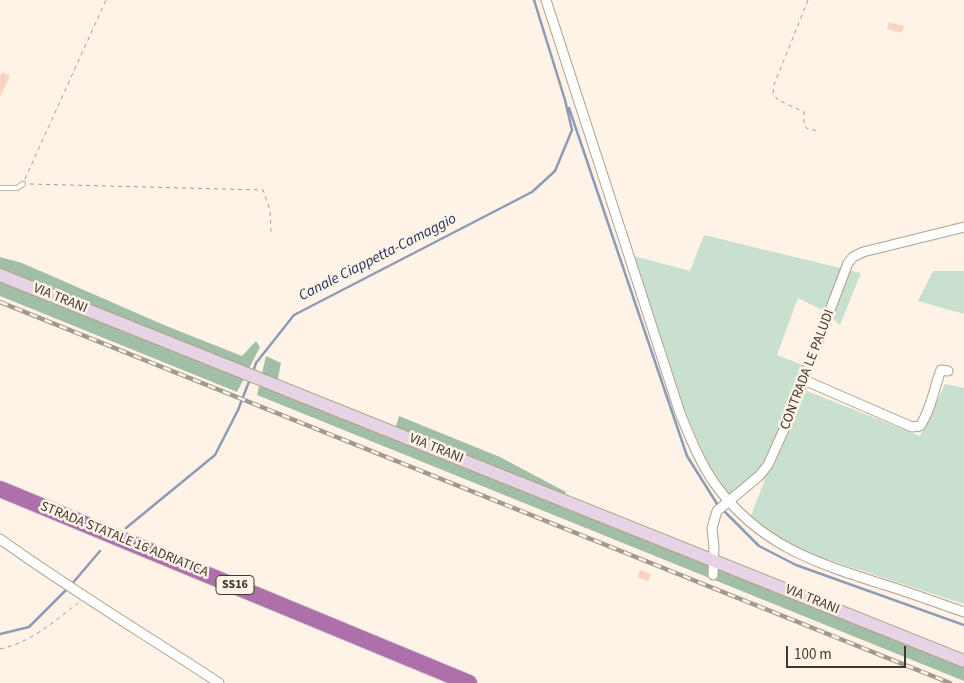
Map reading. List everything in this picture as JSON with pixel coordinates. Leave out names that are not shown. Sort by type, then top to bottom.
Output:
[{"type":"highway","name":"STRADA STATALE 16 ADRIATICA","points":[[0,490],[469,683]]},
{"type":"highway","name":"STRADA STATALE 16 ADRIATICA","points":[[0,498],[235,594],[445,683]]},
{"type":"main road","name":"VIA TRANI","points":[[0,275],[964,661]]},
{"type":"street","points":[[546,0],[680,413],[723,506],[743,516],[765,534],[798,554],[824,565],[964,612]]},
{"type":"street","name":"CONTRADA LE PALUDI","points":[[723,506],[768,465],[804,380],[848,264],[853,257],[863,252],[964,227]]},
{"type":"street","points":[[804,380],[912,427],[920,426],[926,417],[941,370],[948,371]]},
{"type":"street","points":[[713,575],[714,548],[712,528],[723,506]]},
{"type":"street","points":[[0,539],[53,577],[220,683]]},
{"type":"lane","points":[[0,188],[17,188],[23,184]]},
{"type":"path","points":[[106,0],[23,184],[263,190],[270,210],[271,233]]},
{"type":"path","points":[[808,0],[774,85],[773,94],[778,100],[804,112],[804,125],[808,130],[818,131]]},
{"type":"path","points":[[0,649],[30,638],[81,595]]},
{"type":"green space","points":[[704,235],[861,273],[840,325],[826,312],[798,298],[777,355],[805,366],[797,387],[920,436],[945,384],[964,388],[964,604],[798,550],[750,518],[765,479],[729,494],[709,466],[685,411],[634,256],[690,271]]},
{"type":"green space","points":[[0,257],[22,263],[164,325],[242,356],[256,341],[260,347],[237,392],[0,296]]},
{"type":"green space","points":[[933,271],[964,271],[964,314],[918,301]]},
{"type":"green space","points":[[266,356],[281,363],[274,390],[393,436],[399,416],[500,457],[566,492],[560,505],[964,667],[964,681],[257,395]]},
{"type":"building","points":[[889,22],[904,26],[902,33],[887,29]]},
{"type":"building","points":[[2,72],[10,76],[0,97],[0,77]]},
{"type":"building","points":[[640,570],[651,574],[648,581],[637,577]]},
{"type":"waterway","name":"Canale Ciappetta-Camaggio","points":[[253,372],[256,363],[294,315],[532,192],[555,171],[572,130],[565,100],[534,0]]},
{"type":"waterway","points":[[569,108],[687,456],[719,507]]},
{"type":"waterway","name":"Canale Ciappetta-Camaggio","points":[[126,528],[215,455],[238,410],[250,379]]},
{"type":"waterway","points":[[723,510],[759,546],[796,565],[964,625]]},
{"type":"waterway","name":"Canale Ciappetta-Camaggio","points":[[71,585],[100,551]]},
{"type":"waterway","name":"Canale Ciappetta-Camaggio","points":[[0,634],[29,627],[67,589]]},
{"type":"railway","points":[[0,302],[950,683]]}]
